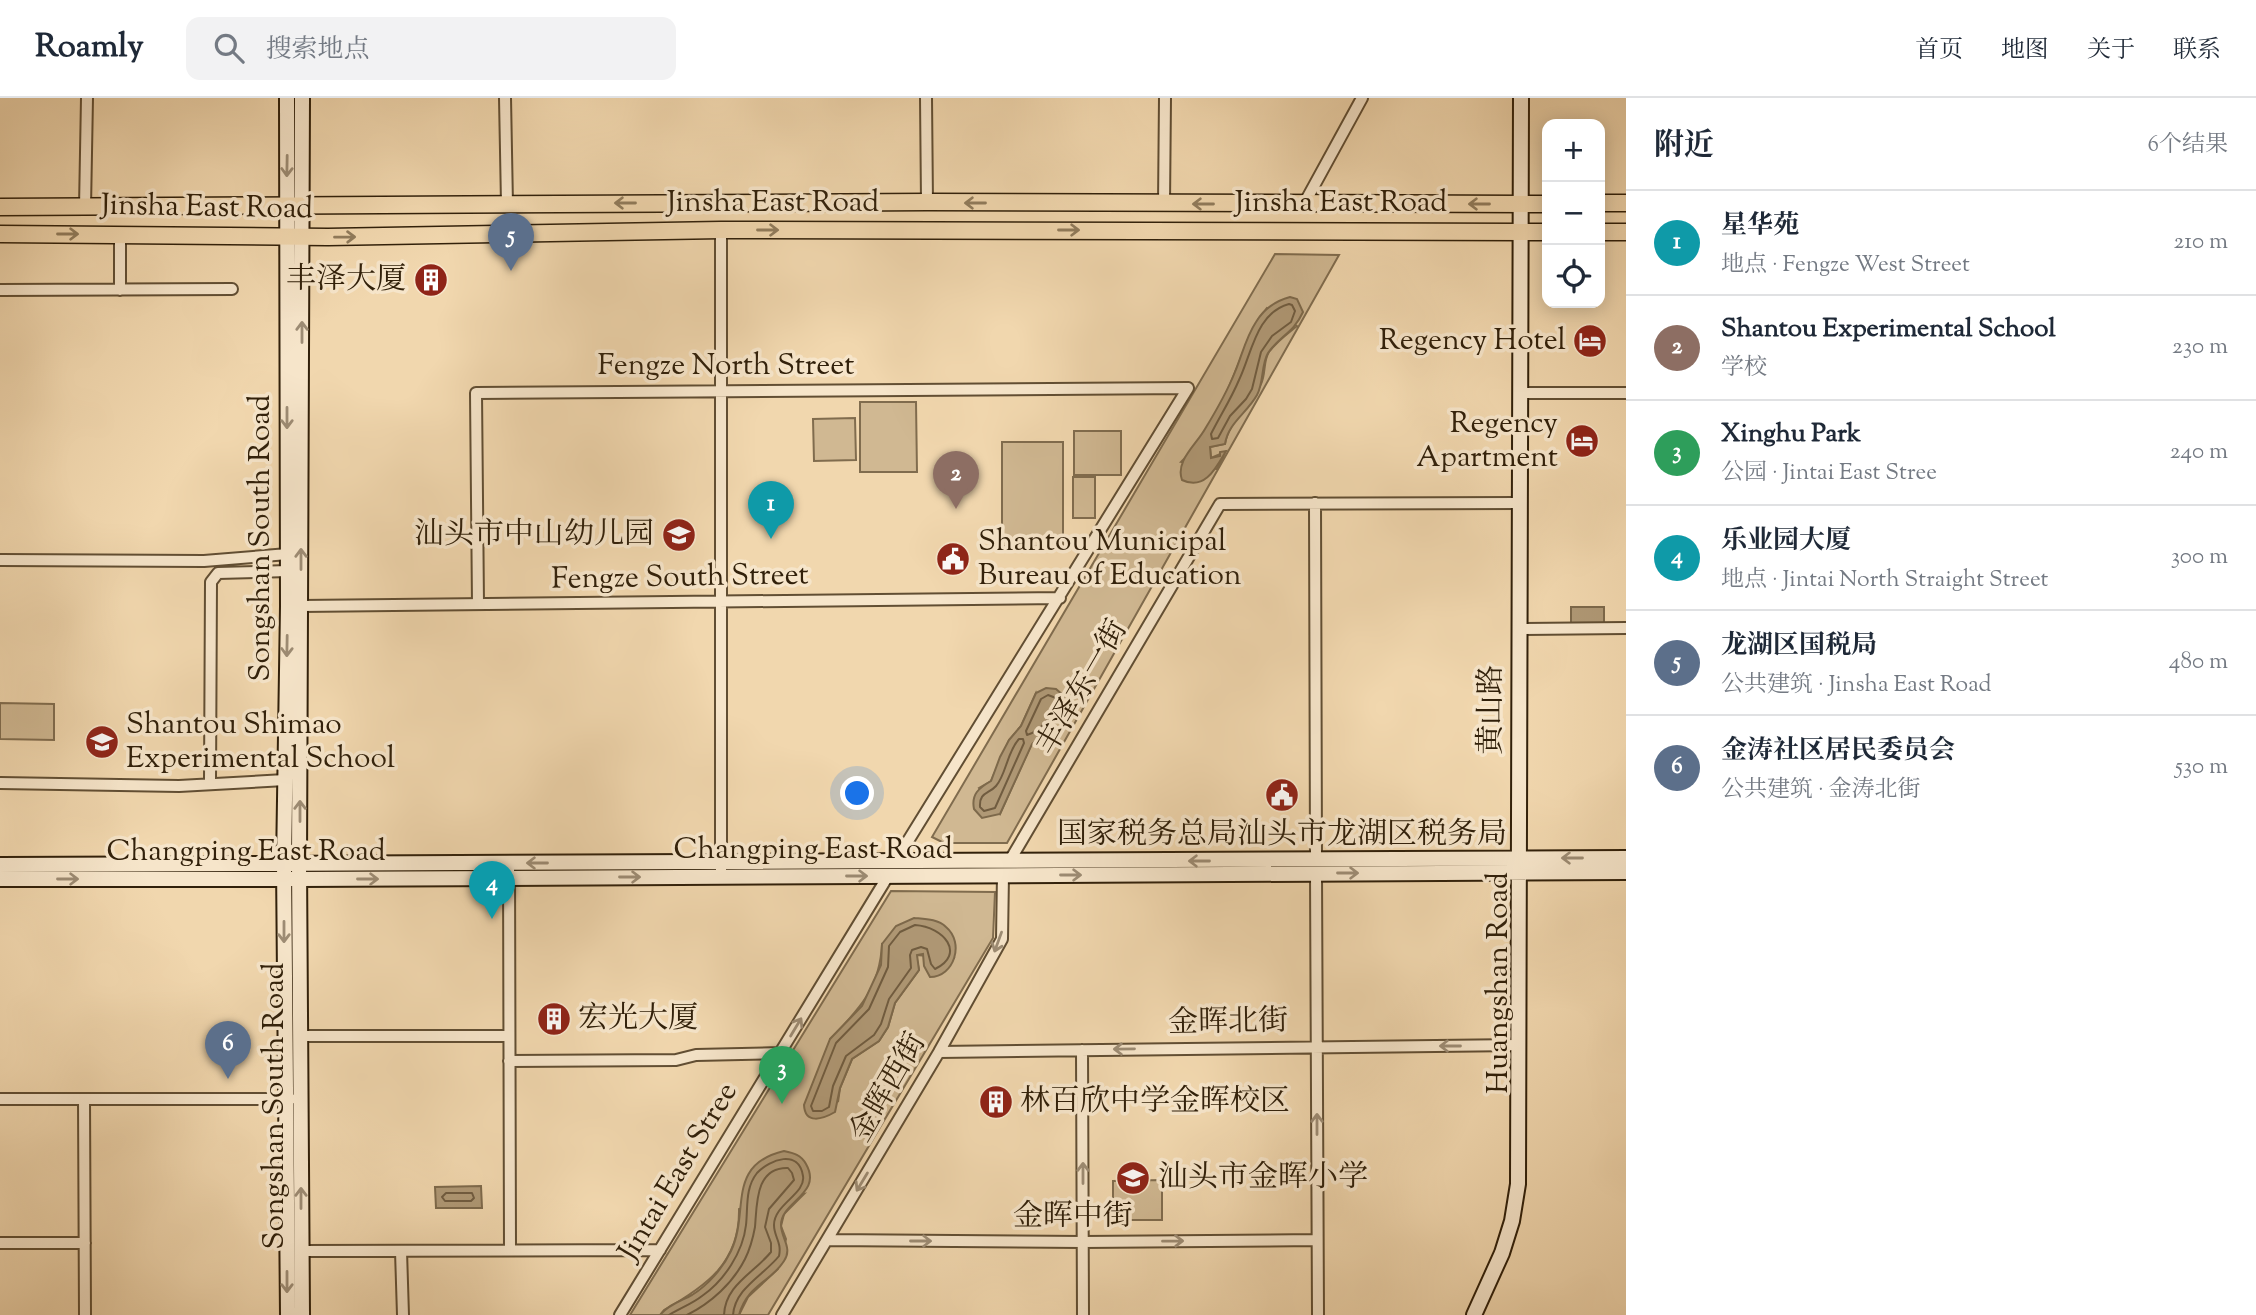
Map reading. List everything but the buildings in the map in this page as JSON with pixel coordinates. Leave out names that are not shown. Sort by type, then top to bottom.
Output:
[{"type":"main road","name":"Jinsha East Road","points":[[0,208],[927,202],[1542,204]]},
{"type":"main road","points":[[1605,203],[1626,203]]},
{"type":"main road","name":"Jinsha East Road","points":[[0,234],[294,235],[722,230],[1542,232]]},
{"type":"main road","points":[[1605,232],[1626,232]]},
{"type":"street","points":[[85,207],[86,98]]},
{"type":"street","name":"Songshan South Road","points":[[287,98],[295,205]]},
{"type":"street","name":"Songshan South Road","points":[[302,98],[294,235],[284,872],[302,1251],[302,1315]]},
{"type":"street","points":[[505,98],[507,204]]},
{"type":"street","points":[[926,98],[927,202]]},
{"type":"street","points":[[1164,204],[1165,98]]},
{"type":"street","points":[[1304,204],[1362,98]]},
{"type":"street","points":[[1521,98],[1525,204]]},
{"type":"street","name":"Huangshan Road","points":[[1482,1315],[1511,1252],[1520,1222],[1526,1182],[1522,865],[1527,98]]},
{"type":"street","points":[[721,870],[722,230]]},
{"type":"street","name":"黄山路","points":[[1474,1315],[1502,1253],[1512,1222],[1518,1184],[1522,865],[1519,503],[1525,232]]},
{"type":"street","points":[[120,235],[120,290]]},
{"type":"street","name":"Songshan South Road","points":[[288,1315],[293,1099],[300,1036],[301,606],[294,235]]},
{"type":"street","points":[[0,290],[232,289]]},
{"type":"street","name":"Fengze North Street","points":[[478,604],[476,393],[1188,388]]},
{"type":"street","name":"Jintai East Stree","points":[[620,1315],[1188,388]]},
{"type":"street","points":[[1526,393],[1626,393]]},
{"type":"street","name":"丰泽东一街","points":[[1006,868],[1220,503],[1315,503]]},
{"type":"street","points":[[1318,1315],[1315,503],[1519,503]]},
{"type":"street","points":[[0,560],[204,561],[288,554]]},
{"type":"street","points":[[210,782],[211,582],[218,573],[288,571]]},
{"type":"street","name":"Fengze South Street","points":[[301,606],[1060,598]]},
{"type":"street","points":[[1523,629],[1626,628]]},
{"type":"street","points":[[0,783],[179,786],[210,782],[285,780]]},
{"type":"street","name":"Changping East Road","points":[[0,864],[284,872],[300,879],[509,871],[1522,865],[1626,858]]},
{"type":"street","name":"Changping East Road","points":[[0,879],[284,872],[299,864],[509,871]]},
{"type":"street","name":"Changping East Road","points":[[1522,865],[1626,872]]},
{"type":"street","name":"金晖西街","points":[[782,1315],[939,1052],[1002,939],[1006,868]]},
{"type":"street","points":[[509,871],[510,1251]]},
{"type":"street","points":[[300,1036],[509,1036]]},
{"type":"street","name":"金晖北街","points":[[939,1052],[1518,1045]]},
{"type":"street","points":[[1082,1050],[1083,1315]]},
{"type":"street","points":[[509,1061],[676,1060],[696,1055],[780,1053]]},
{"type":"street","points":[[0,1099],[293,1099]]},
{"type":"street","points":[[84,1099],[85,1315]]},
{"type":"street","name":"金晖中街","points":[[828,1240],[1317,1240]]},
{"type":"street","points":[[0,1243],[85,1243]]},
{"type":"street","points":[[302,1251],[660,1250]]},
{"type":"street","points":[[401,1251],[403,1315]]},
{"type":"shaded area","points":[[1275,254],[1339,255],[1007,843],[944,843],[932,837]],"holes":[[[1267,308],[1297,326],[1269,352],[1261,384],[1230,429],[1225,444],[1210,447],[1211,458],[1225,452],[1217,469],[1181,462],[1212,420],[1252,331]],[[1036,693],[1049,729],[1032,743],[1000,814],[979,788],[991,781],[1009,740],[1021,726]]]},
{"type":"shaded area","points":[[860,402],[916,402],[917,472],[860,472]]},
{"type":"shaded area","points":[[855,418],[856,460],[814,461],[813,419]]},
{"type":"shaded area","points":[[1074,431],[1121,431],[1121,475],[1074,475]]},
{"type":"shaded area","points":[[1002,442],[1063,442],[1063,546],[1002,546]]},
{"type":"shaded area","points":[[1073,477],[1095,477],[1095,518],[1073,518]]},
{"type":"shaded area","points":[[0,703],[54,704],[54,740],[0,739]]},
{"type":"shaded area","points":[[891,891],[995,892],[993,938],[768,1315],[739,1315],[748,1297],[778,1269],[786,1239],[781,1226],[784,1214],[804,1194],[739,1209],[734,1244],[727,1258],[707,1281],[660,1315],[630,1315]],"holes":[[[882,944],[955,958],[916,955],[919,970],[895,1003],[888,1027],[879,1041],[852,1059],[840,1088],[838,1102],[830,1039],[866,997],[877,973]]]},
{"type":"shaded area","points":[[1162,1180],[1162,1220],[1113,1220],[1113,1181]]},
{"type":"water","points":[[1290,297],[1297,299],[1303,312],[1295,325],[1268,353],[1257,395],[1230,430],[1225,444],[1210,447],[1211,458],[1226,451],[1222,458],[1214,471],[1203,480],[1190,483],[1182,480],[1181,466],[1225,394],[1259,317],[1275,303]]},
{"type":"water","points":[[1571,607],[1604,607],[1604,623],[1571,624]]},
{"type":"water","points":[[1046,688],[1056,689],[1064,696],[1063,707],[1049,729],[1032,744],[1000,814],[982,818],[974,809],[975,795],[991,781],[1000,757],[1021,726],[1036,693]]},
{"type":"water","points":[[914,918],[939,922],[952,934],[956,950],[951,965],[938,976],[930,977],[924,966],[923,954],[917,955],[919,970],[895,1003],[888,1027],[879,1041],[852,1059],[840,1088],[835,1112],[825,1117],[811,1118],[804,1105],[830,1039],[862,1006],[881,965],[882,944],[896,926]]},
{"type":"water","points":[[784,1151],[802,1158],[810,1174],[806,1190],[783,1217],[781,1230],[787,1252],[779,1268],[753,1290],[739,1315],[660,1315],[698,1291],[719,1270],[731,1251],[736,1236],[746,1179],[754,1167],[766,1158]]},
{"type":"water","points":[[481,1186],[482,1208],[436,1208],[435,1187]]},
{"type":"place","name":"龙湖区国税局","points":[[511,271]]},
{"type":"place","name":"丰泽大厦","points":[[431,280]]},
{"type":"place","name":"Regency Hotel","points":[[1590,341]]},
{"type":"place","name":"Regency Apartment","points":[[1582,441]]},
{"type":"place","name":"Shantou Experimental School","points":[[956,509]]},
{"type":"place","name":"汕头市中山幼儿园","points":[[679,535]]},
{"type":"place","name":"星华苑","points":[[771,539]]},
{"type":"place","name":"Shantou Municipal Bureau of Education","points":[[953,559]]},
{"type":"place","name":"Shantou Shimao Experimental School","points":[[102,742]]},
{"type":"place","name":"国家税务总局汕头市龙湖区税务局","points":[[1282,795]]},
{"type":"place","name":"乐业园大厦","points":[[492,919]]},
{"type":"place","name":"宏光大厦","points":[[554,1019]]},
{"type":"place","name":"金涛社区居民委员会","points":[[228,1079]]},
{"type":"place","name":"林百欣中学金晖校区","points":[[996,1102]]},
{"type":"place","name":"Xinghu Park","points":[[782,1104]]},
{"type":"place","name":"汕头市金晖小学","points":[[1133,1178]]}]
